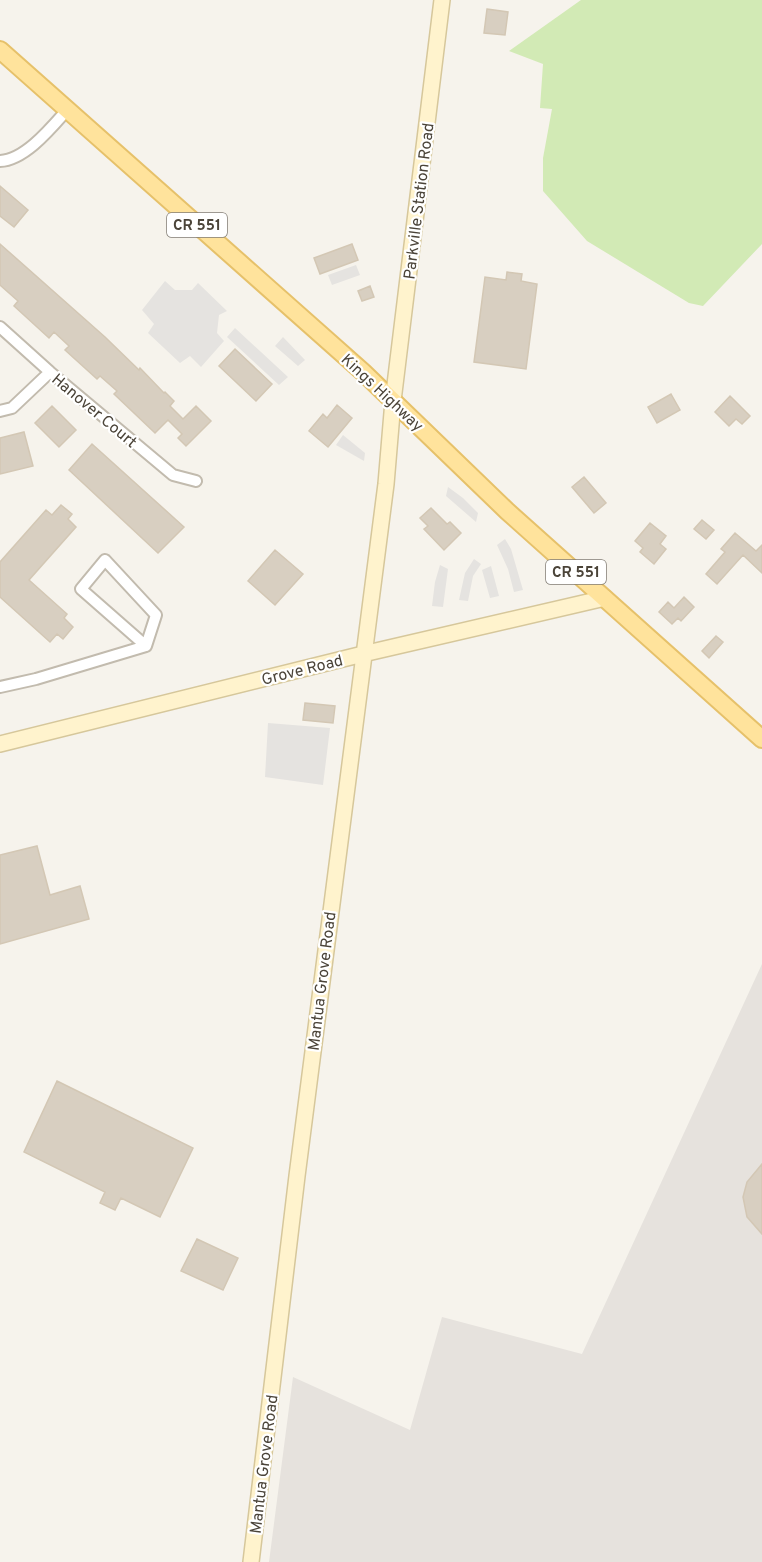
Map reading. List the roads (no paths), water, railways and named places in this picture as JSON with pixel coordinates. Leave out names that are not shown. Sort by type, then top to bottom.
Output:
[{"type":"main road","name":"Parkville Station Road","points":[[393,401],[442,0]]},
{"type":"main road","name":"Kings Highway","points":[[0,50],[363,372],[507,511],[762,739]]},
{"type":"main road","name":"Mantua Grove Road","points":[[251,1562],[298,1165],[388,468],[393,401]]},
{"type":"main road","name":"Grove Road","points":[[0,744],[363,654],[604,598]]},
{"type":"street","points":[[0,161],[7,161],[37,143],[67,110]]},
{"type":"street","name":"Hanover Court","points":[[0,327],[173,475],[196,482]]},
{"type":"street","points":[[0,411],[12,408],[50,372]]},
{"type":"street","points":[[105,560],[156,615],[146,646],[81,589],[105,560]]},
{"type":"street","points":[[0,687],[36,679],[146,646]]}]
